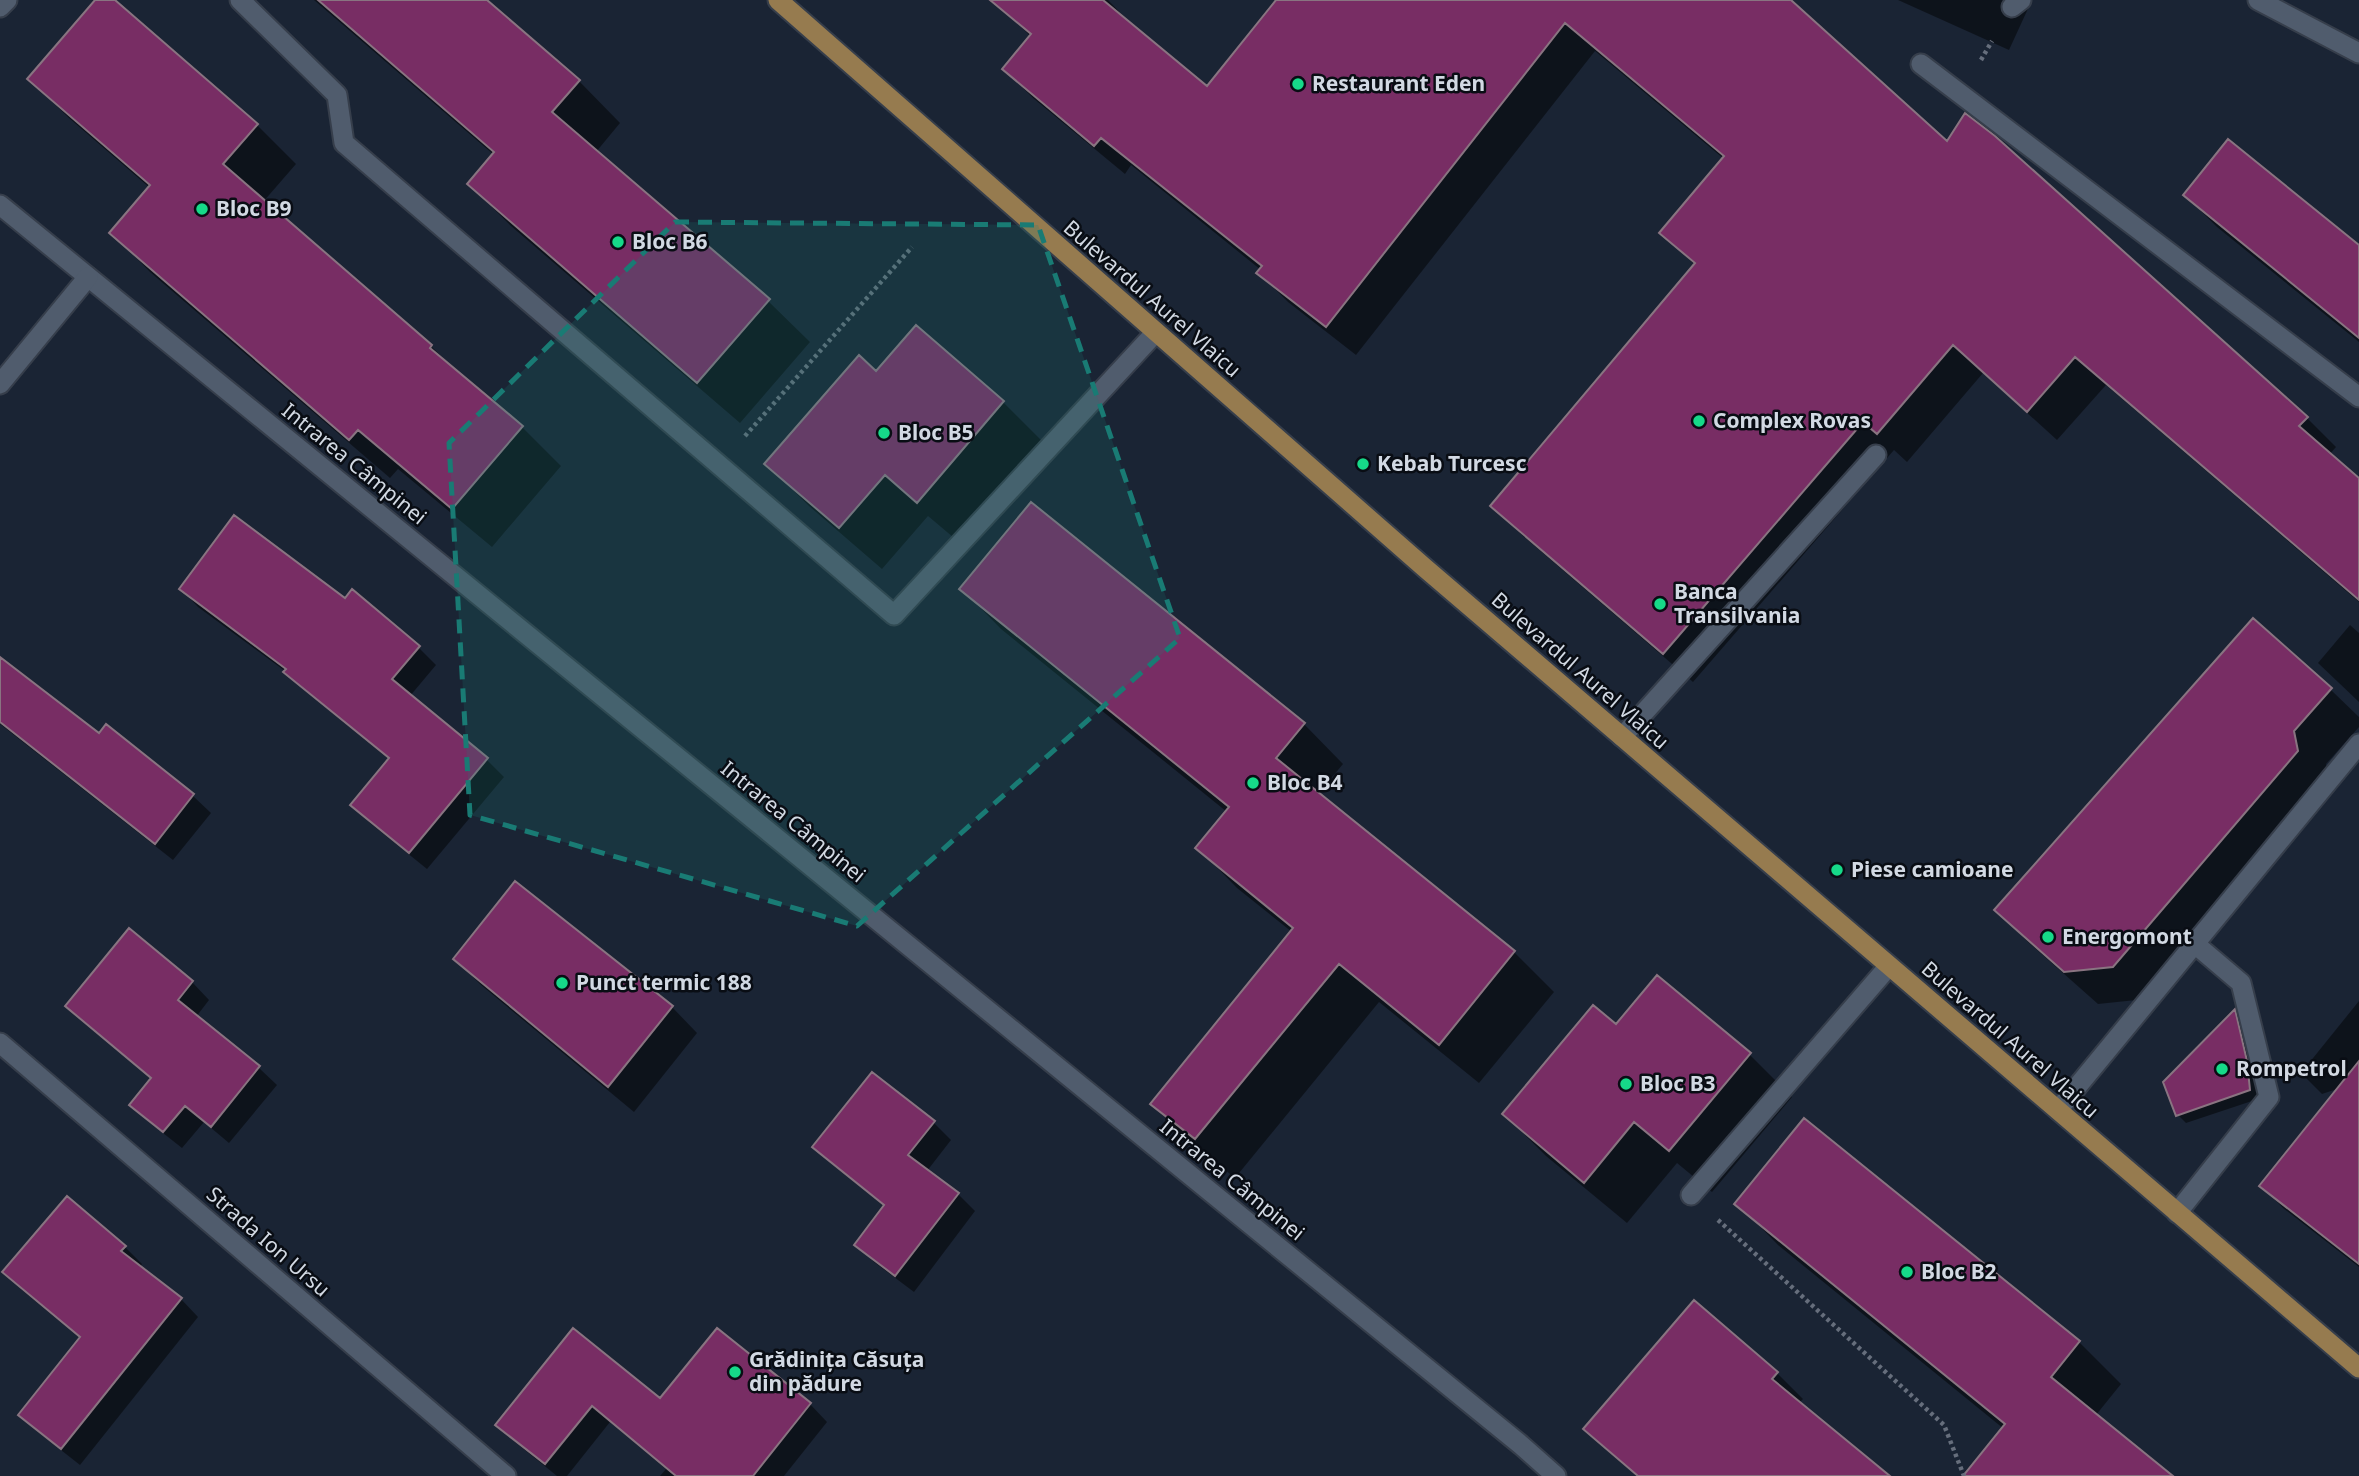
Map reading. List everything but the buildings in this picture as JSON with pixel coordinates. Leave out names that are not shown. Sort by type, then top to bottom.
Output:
[{"type":"main road","name":"Bulevardul Aurel Vlaicu","points":[[778,0],[1424,568],[2359,1368]]},
{"type":"street","points":[[0,7],[7,0]]},
{"type":"street","points":[[240,0],[337,95],[344,143],[894,615],[1156,332]]},
{"type":"street","points":[[2258,0],[2359,53]]},
{"type":"street","points":[[1921,64],[2359,397]]},
{"type":"street","name":"Intrarea Câmpinei","points":[[0,205],[1556,1476]]},
{"type":"street","points":[[0,384],[88,276]]},
{"type":"street","points":[[1622,737],[1876,455]]},
{"type":"street","points":[[2058,1110],[2359,744]]},
{"type":"street","points":[[2177,1213],[2269,1097],[2241,983],[2195,944]]},
{"type":"street","points":[[1691,1195],[1889,966]]},
{"type":"street","name":"Strada Ion Ursu","points":[[0,1043],[506,1476]]},
{"type":"path","points":[[1961,94],[2016,4]]},
{"type":"path","points":[[719,465],[912,247]]},
{"type":"path","points":[[1691,1195],[1944,1425],[1964,1476]]},
{"type":"highlighted area","points":[[675,222],[1038,225],[1180,638],[857,926],[470,815],[449,443]]},
{"type":"place","name":"Restaurant Eden","points":[[1298,84]]},
{"type":"place","name":"Bloc B9","points":[[202,209]]},
{"type":"place","name":"Bloc B6","points":[[618,242]]},
{"type":"place","name":"Complex Rovas","points":[[1699,421]]},
{"type":"place","name":"Bloc B5","points":[[884,433]]},
{"type":"place","name":"Kebab Turcesc","points":[[1363,464]]},
{"type":"place","name":"Banca Transilvania","points":[[1660,604]]},
{"type":"place","name":"Bloc B4","points":[[1253,783]]},
{"type":"place","name":"Piese camioane","points":[[1837,870]]},
{"type":"place","name":"Energomont","points":[[2048,937]]},
{"type":"place","name":"Punct termic 188","points":[[562,983]]},
{"type":"place","name":"Rompetrol","points":[[2222,1069]]},
{"type":"place","name":"Bloc B3","points":[[1626,1084]]},
{"type":"place","name":"Bloc B2","points":[[1907,1272]]},
{"type":"place","name":"Grădinița Căsuța din pădure","points":[[735,1372]]}]
